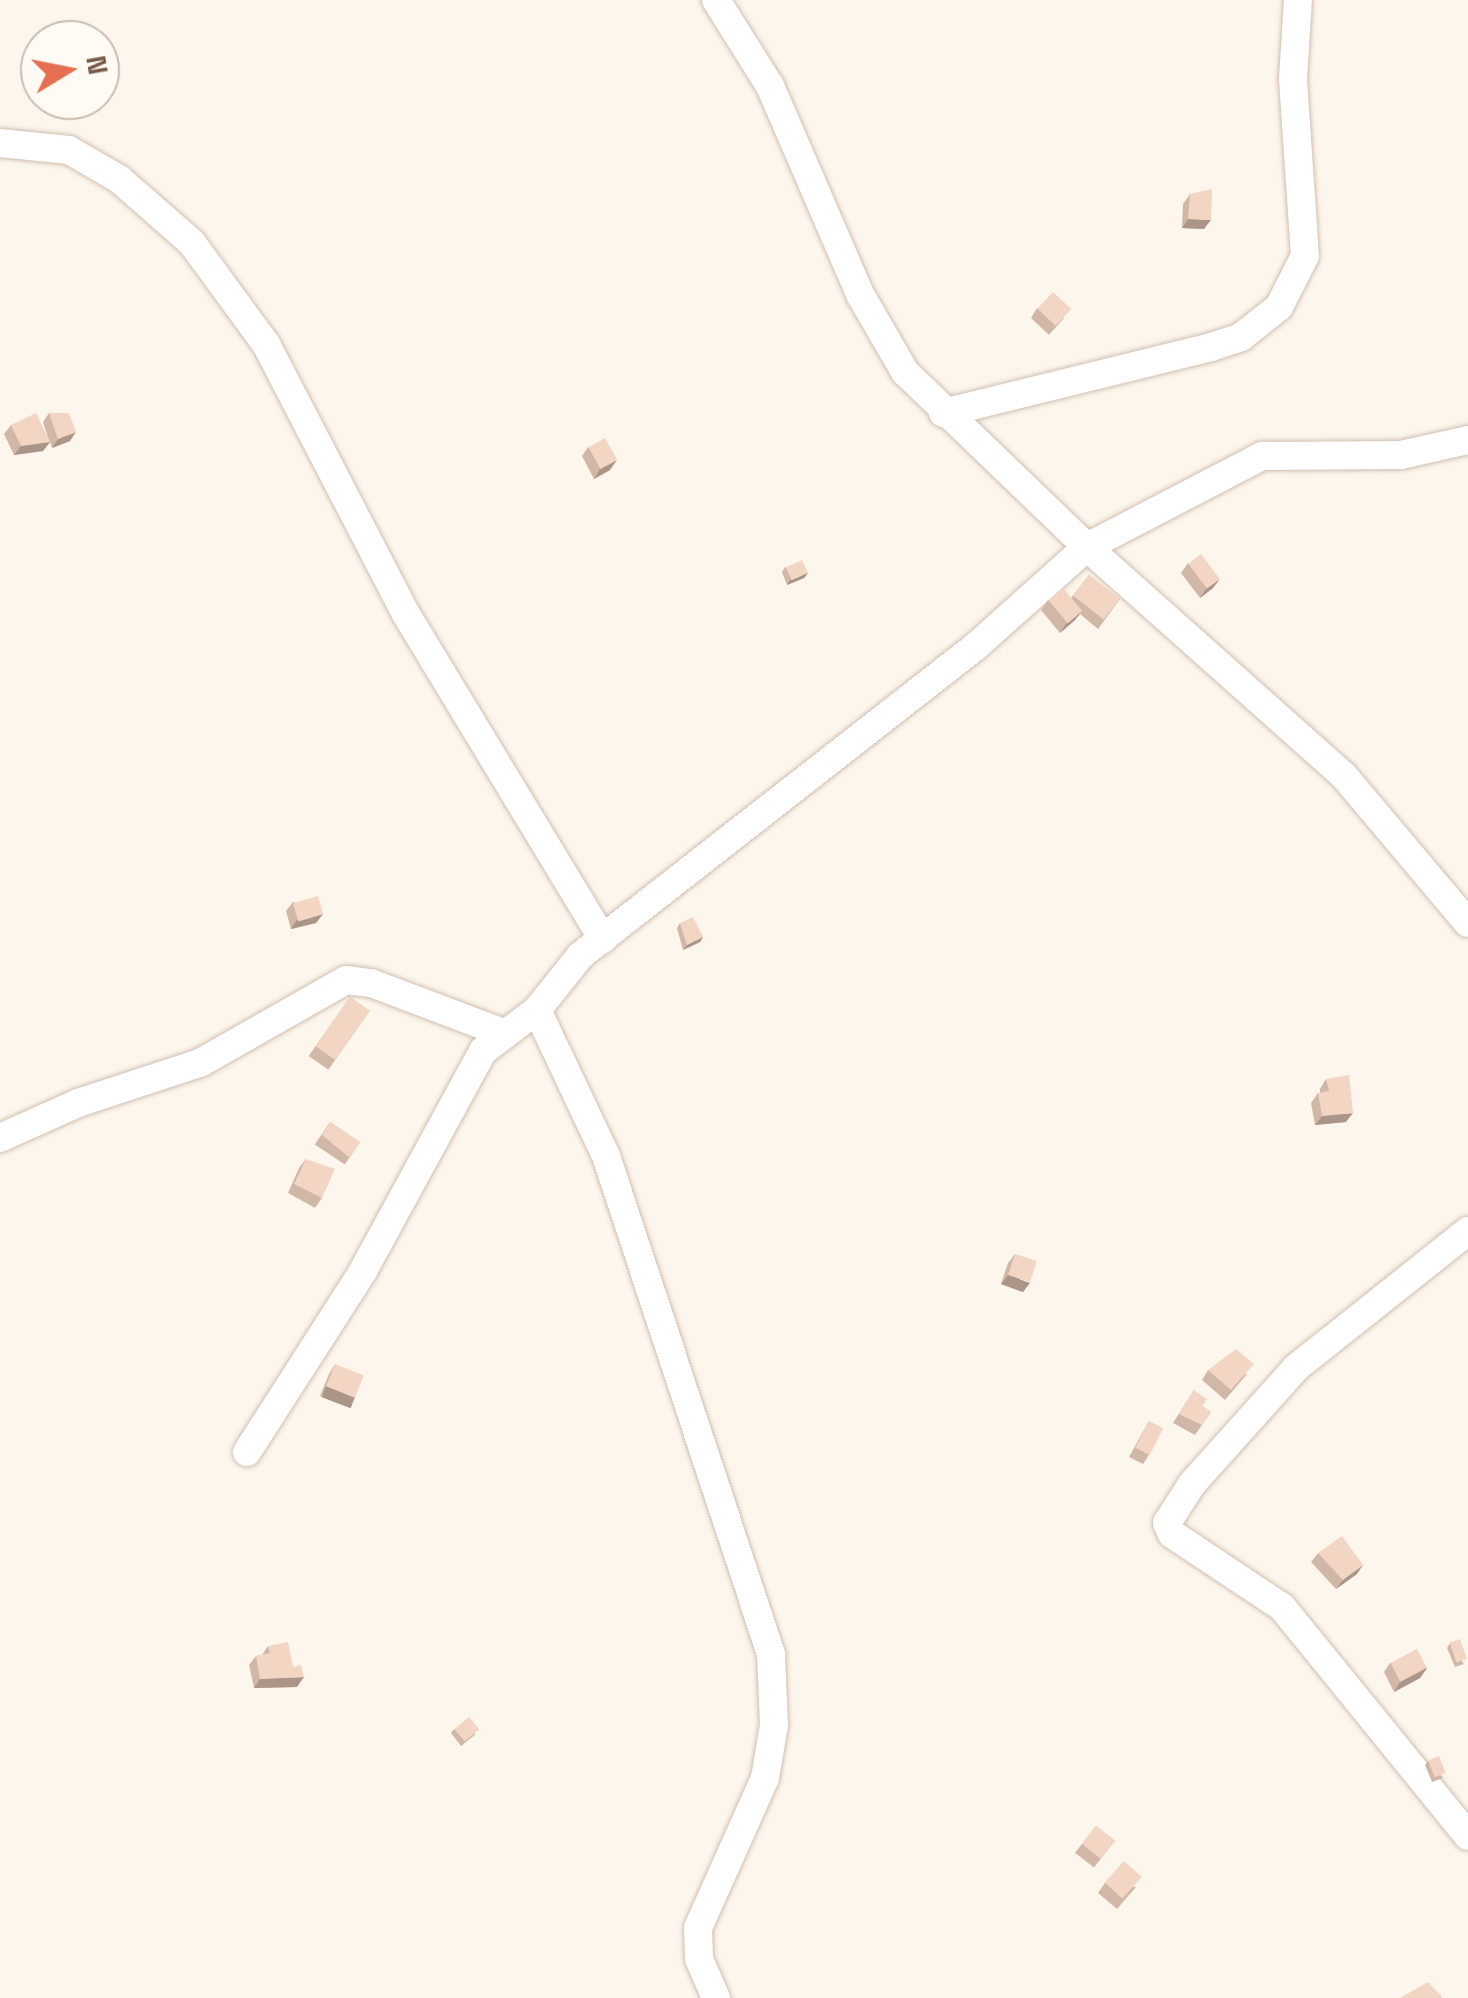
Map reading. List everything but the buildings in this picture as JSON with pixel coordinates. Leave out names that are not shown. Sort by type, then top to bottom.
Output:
[{"type":"street","points":[[716,0],[770,86],[881,338],[943,413],[1086,547],[1344,776],[1468,923]]},
{"type":"street","points":[[943,413],[1211,347],[1241,337],[1279,306],[1305,256],[1293,79],[1298,0]]},
{"type":"street","points":[[0,144],[69,150],[120,179],[192,243],[266,344],[406,614],[602,939]]},
{"type":"street","points":[[247,1452],[362,1271],[472,1068],[537,1010],[602,939],[976,648],[1086,547],[1262,456],[1401,456],[1468,440]]},
{"type":"street","points":[[0,1138],[78,1103],[200,1064],[346,980],[371,983],[506,1034]]},
{"type":"street","points":[[537,1010],[606,1156],[770,1654],[774,1725],[765,1778],[698,1928],[699,1959],[692,1998]]},
{"type":"street","points":[[1468,1231],[1403,1289],[1296,1368],[1192,1484],[1167,1522],[1172,1534],[1291,1616],[1468,1836]]},
{"type":"street","points":[[699,1959],[716,1998]]}]
